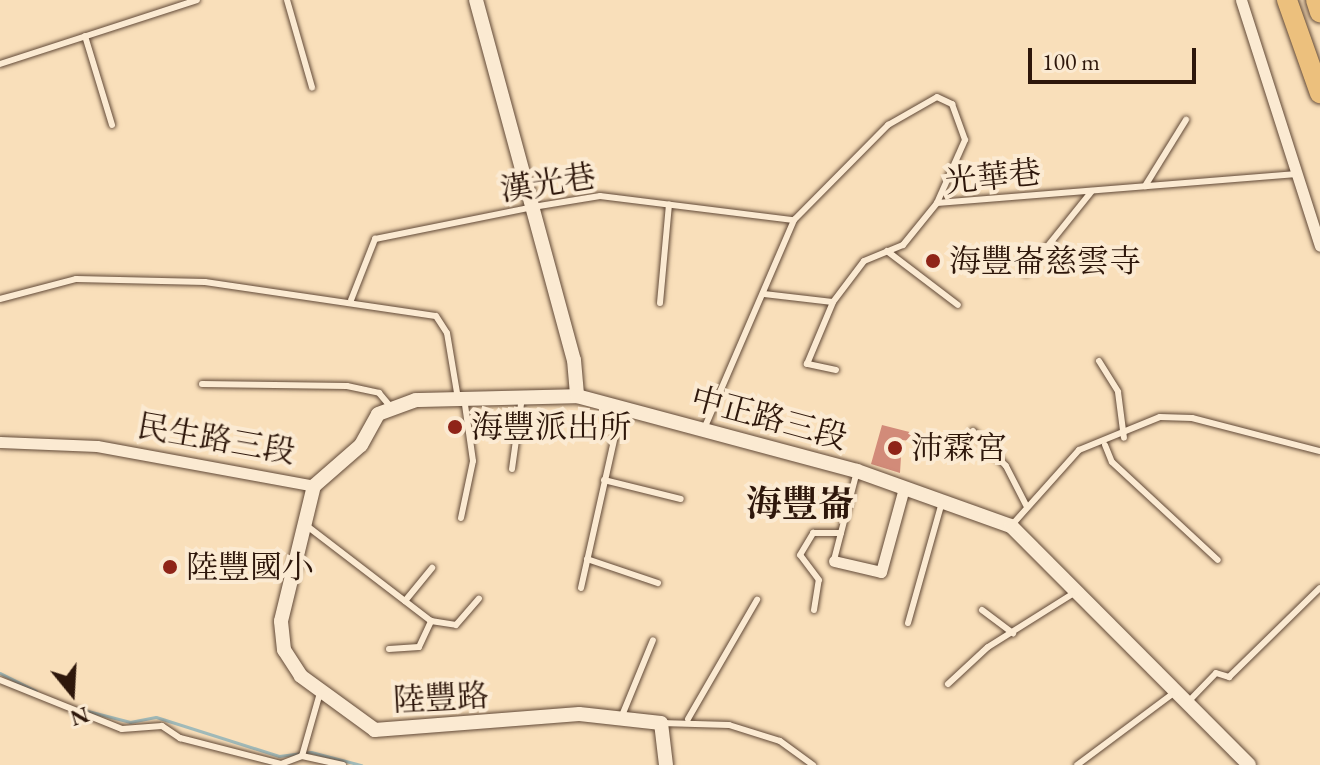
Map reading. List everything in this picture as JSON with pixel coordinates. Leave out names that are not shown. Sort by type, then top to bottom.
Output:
[{"type":"highway","points":[[1287,0],[1320,93]]},
{"type":"highway","points":[[1316,0],[1320,12]]},
{"type":"street","points":[[390,406],[522,393],[577,396],[533,207],[476,0]]},
{"type":"street","points":[[1241,0],[1297,174],[1314,210],[1320,246]]},
{"type":"street","name":"中正路三段","points":[[577,396],[857,471],[1011,526],[1185,705],[1249,765]]},
{"type":"street","name":"民生路三段","points":[[0,442],[97,446],[314,486],[390,406]]},
{"type":"street","name":"陸豐路","points":[[314,486],[281,621],[284,650],[320,693],[375,730],[579,714],[661,723]]},
{"type":"street","points":[[834,561],[881,572],[904,488]]},
{"type":"street","points":[[661,723],[666,765]]},
{"type":"lane","points":[[0,64],[197,0]]},
{"type":"lane","points":[[287,0],[312,87]]},
{"type":"lane","points":[[85,36],[112,125]]},
{"type":"lane","points":[[704,429],[794,220],[888,125],[937,97],[952,104],[965,140],[937,203]]},
{"type":"lane","points":[[1145,186],[1186,120]]},
{"type":"lane","name":"光華巷","points":[[836,370],[807,364],[833,302],[864,261],[903,245],[937,203],[1297,174]]},
{"type":"lane","points":[[1026,273],[1092,191]]},
{"type":"lane","name":"漢光巷","points":[[351,300],[375,239],[533,207],[600,196],[794,220]]},
{"type":"lane","points":[[660,303],[669,204]]},
{"type":"lane","points":[[887,251],[958,305]]},
{"type":"lane","points":[[0,299],[76,279],[205,282],[351,300],[436,316],[447,333],[473,461],[461,518]]},
{"type":"lane","points":[[764,294],[833,302]]},
{"type":"lane","points":[[1099,361],[1118,392],[1124,438]]},
{"type":"lane","points":[[202,384],[347,386],[379,393],[390,406]]},
{"type":"lane","points":[[512,469],[522,393]]},
{"type":"lane","points":[[581,588],[622,406]]},
{"type":"lane","points":[[1011,526],[1026,505],[1079,450],[1124,438],[1160,417],[1192,418],[1320,451]]},
{"type":"lane","points":[[973,431],[1006,466],[1026,505]]},
{"type":"lane","points":[[1105,445],[1112,462],[1218,560]]},
{"type":"lane","points":[[834,561],[857,471]]},
{"type":"lane","points":[[604,480],[681,499]]},
{"type":"lane","points":[[908,623],[942,502]]},
{"type":"lane","points":[[305,525],[431,621],[456,625],[479,599]]},
{"type":"lane","points":[[814,610],[819,580],[800,555],[813,533],[841,533]]},
{"type":"lane","points":[[587,559],[658,583]]},
{"type":"lane","points":[[405,601],[432,568]]},
{"type":"lane","points":[[1185,705],[1216,673],[1229,677],[1320,588]]},
{"type":"lane","points":[[948,684],[1013,633],[1077,591]]},
{"type":"lane","points":[[688,719],[757,600]]},
{"type":"lane","points":[[982,610],[1013,633]]},
{"type":"lane","points":[[389,649],[419,647],[431,621]]},
{"type":"lane","points":[[621,718],[653,640]]},
{"type":"lane","points":[[0,680],[122,729],[162,726],[180,738],[281,764],[302,756],[343,765]]},
{"type":"lane","points":[[1077,765],[1175,692]]},
{"type":"lane","points":[[302,756],[320,693]]},
{"type":"lane","points":[[661,723],[688,719],[780,741],[813,765]]},
{"type":"building","name":"沛霖宮","points":[[882,425],[929,437],[927,443],[902,440],[900,473],[871,464]]},
{"type":"waterway","points":[[0,673],[36,691]]},
{"type":"waterway","points":[[76,708],[130,722],[156,717],[279,756],[311,752],[361,765]]},
{"type":"place","name":"海豐崙慈雲寺","points":[[933,261]]},
{"type":"place","name":"海豐派出所","points":[[455,427]]},
{"type":"place","name":"沛霖宮","points":[[895,448]]},
{"type":"place","name":"陸豐國小","points":[[170,567]]},
{"type":"district","name":"海豐崙","points":[[800,504]]}]
